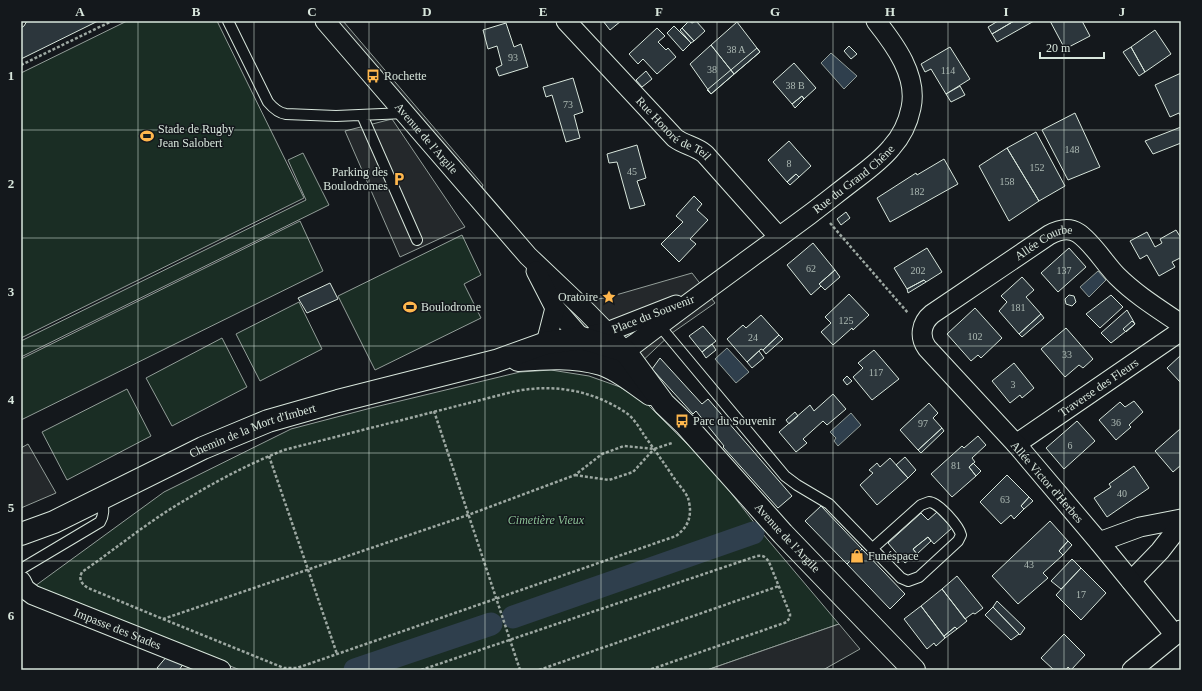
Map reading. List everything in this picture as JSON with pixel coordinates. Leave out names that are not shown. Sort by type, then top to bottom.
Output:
[{"type":"street","name":"Avenue de l'Argile","points":[[325,21],[528,256],[610,348],[694,434],[783,534],[914,670]]},
{"type":"street","name":"Rue Honoré de Teil","points":[[566,21],[675,138],[705,154],[778,237]]},
{"type":"street","name":"Rue du Grand Chêne","points":[[702,295],[818,208],[884,156],[901,134],[908,121],[911,107],[912,94],[909,78],[903,61],[894,44],[876,21]]},
{"type":"street","name":"Allée Courbe","points":[[922,330],[924,322],[932,314],[1049,235],[1062,230],[1070,230],[1078,233],[1113,272],[1130,288],[1181,324]]},
{"type":"street","name":"Avenue de l'Argile","points":[[528,256],[555,308],[582,338]]},
{"type":"street","name":"Place du Souvenir","points":[[610,348],[659,325],[702,295]]},
{"type":"street","name":"Place du Souvenir","points":[[610,348],[702,295]]},
{"type":"street","points":[[546,343],[555,308]]},
{"type":"street","name":"Allée Victor d'Herbes","points":[[922,330],[922,339],[927,348],[1016,444],[1131,581],[1178,632]]},
{"type":"street","name":"Traverse des Fleurs","points":[[1016,444],[1181,331]]},
{"type":"street","points":[[582,338],[610,348]]},
{"type":"street","name":"Chemin de la Mort d'Imbert","points":[[21,534],[54,522],[203,448],[268,421],[338,401],[496,360],[546,343],[582,338]]},
{"type":"street","name":"Chemin de la Mort d'Imbert","points":[[496,360],[567,358],[580,360],[610,348]]},
{"type":"street","points":[[1099,542],[1145,526],[1181,519]]},
{"type":"street","points":[[1131,581],[1160,550],[1181,524]]},
{"type":"street","name":"Impasse des Stades","points":[[21,581],[25,589],[33,595],[220,670]]},
{"type":"street","points":[[1132,670],[1178,632]]},
{"type":"lane","points":[[228,21],[268,102],[276,110],[286,114],[336,116],[405,113]]},
{"type":"lane","points":[[362,115],[417,240]]},
{"type":"lane","points":[[659,325],[785,476],[829,504],[901,578],[908,581],[919,577],[958,541],[961,535],[959,529],[936,504],[929,502],[922,505],[873,548]]},
{"type":"lane","points":[[21,569],[100,522],[103,517],[102,498]]},
{"type":"path","points":[[21,65],[112,21]]},
{"type":"path","points":[[818,208],[922,330]]},
{"type":"path","points":[[552,387],[574,390],[598,399],[627,413],[635,421],[654,449],[688,498],[690,510],[689,519],[684,530],[676,536],[297,668],[284,668],[88,588],[80,582],[80,575],[82,572],[186,499],[269,456],[284,450],[532,388],[552,387]]},
{"type":"path","points":[[434,412],[520,670]]},
{"type":"path","points":[[163,618],[468,515],[575,475],[602,454],[624,446],[654,449],[694,434]]},
{"type":"path","points":[[575,475],[609,480],[633,472],[654,449]]},
{"type":"path","points":[[269,456],[337,654]]},
{"type":"path","points":[[421,670],[756,556],[763,556],[768,560],[790,614],[787,622],[649,670]]},
{"type":"path","points":[[540,670],[779,586]]},
{"type":"green space","name":"Stade de Rugby Jean Salobert","points":[[127,21],[217,21],[304,198],[21,338],[21,73]]},
{"type":"green space","points":[[303,153],[329,205],[21,357],[21,341],[306,200],[288,160]]},
{"type":"green space","points":[[300,221],[323,271],[21,420],[21,359]]},
{"type":"green space","name":"Boulodrome","points":[[462,235],[481,275],[464,284],[481,318],[375,370],[338,296]]},
{"type":"green space","points":[[299,302],[322,349],[260,381],[236,334]]},
{"type":"green space","points":[[222,338],[247,387],[172,426],[146,378]]},
{"type":"green space","name":"Cimetière Vieux","points":[[551,370],[589,376],[620,387],[646,403],[714,471],[763,534],[839,624],[707,670],[240,670],[35,586],[164,492],[291,429],[520,372]]},
{"type":"green space","points":[[127,389],[151,436],[67,480],[42,432]]},
{"type":"shaded area","points":[[336,21],[343,21],[483,185],[481,190]]},
{"type":"shaded area","name":"Parking des Boulodromes","points":[[392,119],[465,227],[400,257],[345,131]]},
{"type":"shaded area","points":[[692,273],[715,303],[672,333],[637,366],[577,303],[609,297]]},
{"type":"shaded area","points":[[28,444],[56,493],[21,508],[21,448]]},
{"type":"shaded area","points":[[839,624],[860,649],[823,670],[707,670]]},
{"type":"water","points":[[831,53],[857,76],[844,89],[821,63]]},
{"type":"water","points":[[1098,271],[1106,280],[1089,297],[1080,287]]},
{"type":"water","points":[[727,348],[749,372],[736,383],[715,359]]},
{"type":"water","points":[[851,413],[861,425],[838,446],[834,441],[836,438],[830,432]]},
{"type":"building","points":[[27,21],[98,21],[21,59],[21,28]]},
{"type":"building","points":[[603,21],[621,21],[610,30]]},
{"type":"building","points":[[689,21],[692,23],[696,21],[705,31],[694,41],[682,28]]},
{"type":"building","points":[[998,21],[1014,21],[992,34],[988,27]]},
{"type":"building","points":[[1014,21],[1034,21],[997,42],[992,34]]},
{"type":"building","points":[[1050,21],[1082,21],[1090,36],[1065,49]]},
{"type":"building","points":[[737,22],[760,52],[734,74],[711,45]]},
{"type":"building","points":[[506,23],[514,47],[521,44],[528,67],[499,76],[496,68],[502,65],[497,46],[488,49],[483,30]]},
{"type":"building","points":[[674,26],[691,43],[683,51],[667,33]]},
{"type":"building","points":[[657,28],[665,36],[658,42],[666,50],[668,48],[676,57],[657,74],[643,59],[638,64],[629,54]]},
{"type":"building","points":[[682,28],[694,41],[691,43],[680,30]]},
{"type":"building","points":[[1155,30],[1171,54],[1145,72],[1131,47]]},
{"type":"building","points":[[711,45],[734,74],[711,94],[690,64]]},
{"type":"building","points":[[849,46],[857,54],[851,59],[844,51]]},
{"type":"building","points":[[950,47],[970,79],[946,94],[931,69],[925,72],[921,64]]},
{"type":"building","points":[[1131,47],[1145,72],[1139,76],[1123,52]]},
{"type":"building","points":[[757,48],[760,52],[711,94],[707,90]]},
{"type":"building","points":[[794,63],[816,88],[804,99],[802,96],[792,104],[773,82]]},
{"type":"building","points":[[646,71],[652,79],[642,87],[636,80]]},
{"type":"building","points":[[1181,73],[1181,117],[1179,113],[1170,117],[1155,85]]},
{"type":"building","points":[[573,78],[583,112],[574,115],[580,138],[566,142],[552,95],[546,97],[543,87]]},
{"type":"building","points":[[960,86],[965,95],[951,102],[946,94]]},
{"type":"building","points":[[802,96],[804,99],[795,108],[792,104]]},
{"type":"building","points":[[1075,113],[1100,167],[1068,180],[1042,130]]},
{"type":"building","points":[[1181,127],[1181,143],[1153,154],[1145,141]]},
{"type":"building","points":[[1036,132],[1065,186],[1039,201],[1007,148]]},
{"type":"building","points":[[789,141],[811,166],[799,177],[796,174],[787,182],[768,160]]},
{"type":"building","points":[[637,145],[646,178],[637,181],[645,205],[630,209],[617,162],[609,163],[607,154]]},
{"type":"building","points":[[1007,148],[1039,201],[1009,221],[979,166]]},
{"type":"building","points":[[944,159],[958,184],[890,222],[877,198],[916,173],[917,175]]},
{"type":"building","points":[[796,174],[799,177],[790,185],[787,182]]},
{"type":"building","points":[[694,196],[702,204],[697,210],[708,220],[690,239],[696,244],[679,262],[661,244],[683,222],[676,216]]},
{"type":"building","points":[[846,212],[850,218],[841,225],[837,219]]},
{"type":"building","points":[[1176,230],[1181,238],[1181,259],[1180,258],[1172,262],[1175,267],[1159,276],[1147,255],[1140,259],[1130,241],[1147,232],[1155,247],[1162,243],[1160,239]]},
{"type":"building","points":[[813,243],[835,270],[819,284],[821,286],[811,295],[787,265]]},
{"type":"building","points":[[927,248],[942,272],[926,282],[924,280],[907,289],[894,268]]},
{"type":"building","points":[[1069,248],[1086,267],[1058,292],[1041,273]]},
{"type":"building","points":[[835,270],[840,277],[825,290],[819,284]]},
{"type":"building","points":[[1022,277],[1034,290],[1026,297],[1041,314],[1019,334],[999,311],[1007,302],[1001,296]]},
{"type":"building","points":[[924,280],[926,282],[908,293],[907,289]]},
{"type":"building","points":[[330,283],[338,299],[307,313],[298,298]]},
{"type":"building","points":[[849,294],[869,315],[853,330],[852,328],[833,345],[821,332],[831,323],[825,317]]},
{"type":"building","points":[[1069,295],[1074,296],[1076,302],[1072,306],[1066,304],[1065,299]]},
{"type":"building","points":[[1111,295],[1123,307],[1100,328],[1086,314]]},
{"type":"building","points":[[975,308],[1002,338],[981,358],[978,355],[971,361],[947,334]]},
{"type":"building","points":[[1127,310],[1135,324],[1111,343],[1101,333]]},
{"type":"building","points":[[1041,314],[1044,318],[1022,337],[1019,334]]},
{"type":"building","points":[[761,315],[779,335],[747,362],[727,339],[743,325],[746,328]]},
{"type":"building","points":[[1132,321],[1135,324],[1126,332],[1123,329]]},
{"type":"building","points":[[703,326],[716,341],[702,352],[689,336]]},
{"type":"building","points":[[1066,328],[1093,359],[1083,368],[1079,365],[1065,377],[1041,349]]},
{"type":"building","points":[[779,335],[783,339],[766,354],[763,350]]},
{"type":"building","points":[[712,344],[716,350],[706,358],[702,352]]},
{"type":"building","points":[[874,350],[899,379],[872,400],[853,377],[863,368],[858,363]]},
{"type":"building","points":[[759,351],[764,358],[752,368],[747,362]]},
{"type":"building","points":[[1181,355],[1181,383],[1167,368]]},
{"type":"building","points":[[660,358],[702,404],[708,399],[792,496],[778,508],[723,447],[724,446],[696,411],[693,414],[652,369]]},
{"type":"building","points":[[1014,363],[1034,388],[1022,398],[1020,395],[1010,403],[992,381]]},
{"type":"building","points":[[847,376],[852,381],[847,385],[843,380]]},
{"type":"building","points":[[833,394],[846,409],[827,425],[823,421],[803,439],[807,443],[796,452],[779,432],[810,405],[814,411]]},
{"type":"building","points":[[1134,401],[1143,412],[1129,425],[1131,427],[1116,440],[1099,420],[1120,402],[1125,407]]},
{"type":"building","points":[[929,403],[938,413],[933,418],[942,428],[918,450],[900,430]]},
{"type":"building","points":[[795,412],[798,416],[789,424],[786,420]]},
{"type":"building","points":[[1077,421],[1095,441],[1064,469],[1046,448]]},
{"type":"building","points":[[942,428],[944,431],[921,453],[918,450]]},
{"type":"building","points":[[1180,429],[1181,465],[1173,472],[1155,451]]},
{"type":"building","points":[[978,436],[986,445],[972,458],[975,462],[969,467],[976,476],[952,497],[931,474],[962,446],[964,448]]},
{"type":"building","points":[[905,457],[916,470],[908,478],[896,465]]},
{"type":"building","points":[[890,458],[908,478],[877,505],[860,485],[873,473],[869,470],[877,463],[880,467]]},
{"type":"building","points":[[973,463],[981,471],[976,476],[969,467]]},
{"type":"building","points":[[1134,466],[1149,488],[1107,517],[1094,498],[1111,487],[1109,484]]},
{"type":"building","points":[[1007,475],[1029,497],[1021,506],[1024,509],[1014,519],[1011,515],[1001,524],[980,502]]},
{"type":"building","points":[[1029,497],[1033,501],[1024,509],[1021,506]]},
{"type":"building","points":[[821,506],[862,549],[847,564],[805,521]]},
{"type":"building","points":[[937,512],[952,528],[934,544],[928,537],[913,549],[917,554],[905,563],[888,543],[921,513],[928,520]]},
{"type":"building","points":[[1050,521],[1068,541],[1059,551],[1063,555],[1043,573],[1048,578],[1018,604],[992,576]]},
{"type":"building","points":[[928,537],[931,541],[917,554],[913,549]]},
{"type":"building","points":[[1068,541],[1072,545],[1063,555],[1059,551]]},
{"type":"building","points":[[862,549],[905,594],[890,609],[847,564]]},
{"type":"building","points":[[1072,559],[1081,568],[1061,589],[1051,581]]},
{"type":"building","points":[[1081,568],[1106,593],[1081,620],[1056,595]]},
{"type":"building","points":[[957,576],[983,608],[965,619],[942,589]]},
{"type":"building","points":[[942,589],[967,621],[957,629],[955,627],[944,636],[921,606]]},
{"type":"building","points":[[997,601],[1025,628],[1020,635],[993,607]]},
{"type":"building","points":[[921,606],[945,638],[936,646],[934,643],[927,649],[904,619]]},
{"type":"building","points":[[993,607],[1019,634],[1011,640],[985,615]]},
{"type":"building","points":[[955,627],[957,629],[945,638],[944,636]]},
{"type":"building","points":[[1064,634],[1085,655],[1071,670],[1068,667],[1066,670],[1054,670],[1041,658]]},
{"type":"building","points":[[168,655],[184,663],[179,670],[160,670],[157,668]]},
{"type":"waterway","points":[[513,617],[753,533]]},
{"type":"waterway","points":[[355,670],[491,624]]},
{"type":"place","name":"Rochette","points":[[373,76]]},
{"type":"place","name":"Stade de Rugby Jean Salobert","points":[[147,136]]},
{"type":"place","name":"Parking des Boulodromes","points":[[399,179]]},
{"type":"place","name":"Oratoire","points":[[609,297]]},
{"type":"place","name":"Boulodrome","points":[[410,307]]},
{"type":"place","name":"Parc du Souvenir","points":[[682,421]]},
{"type":"place","name":"Funéspace","points":[[857,556]]}]
